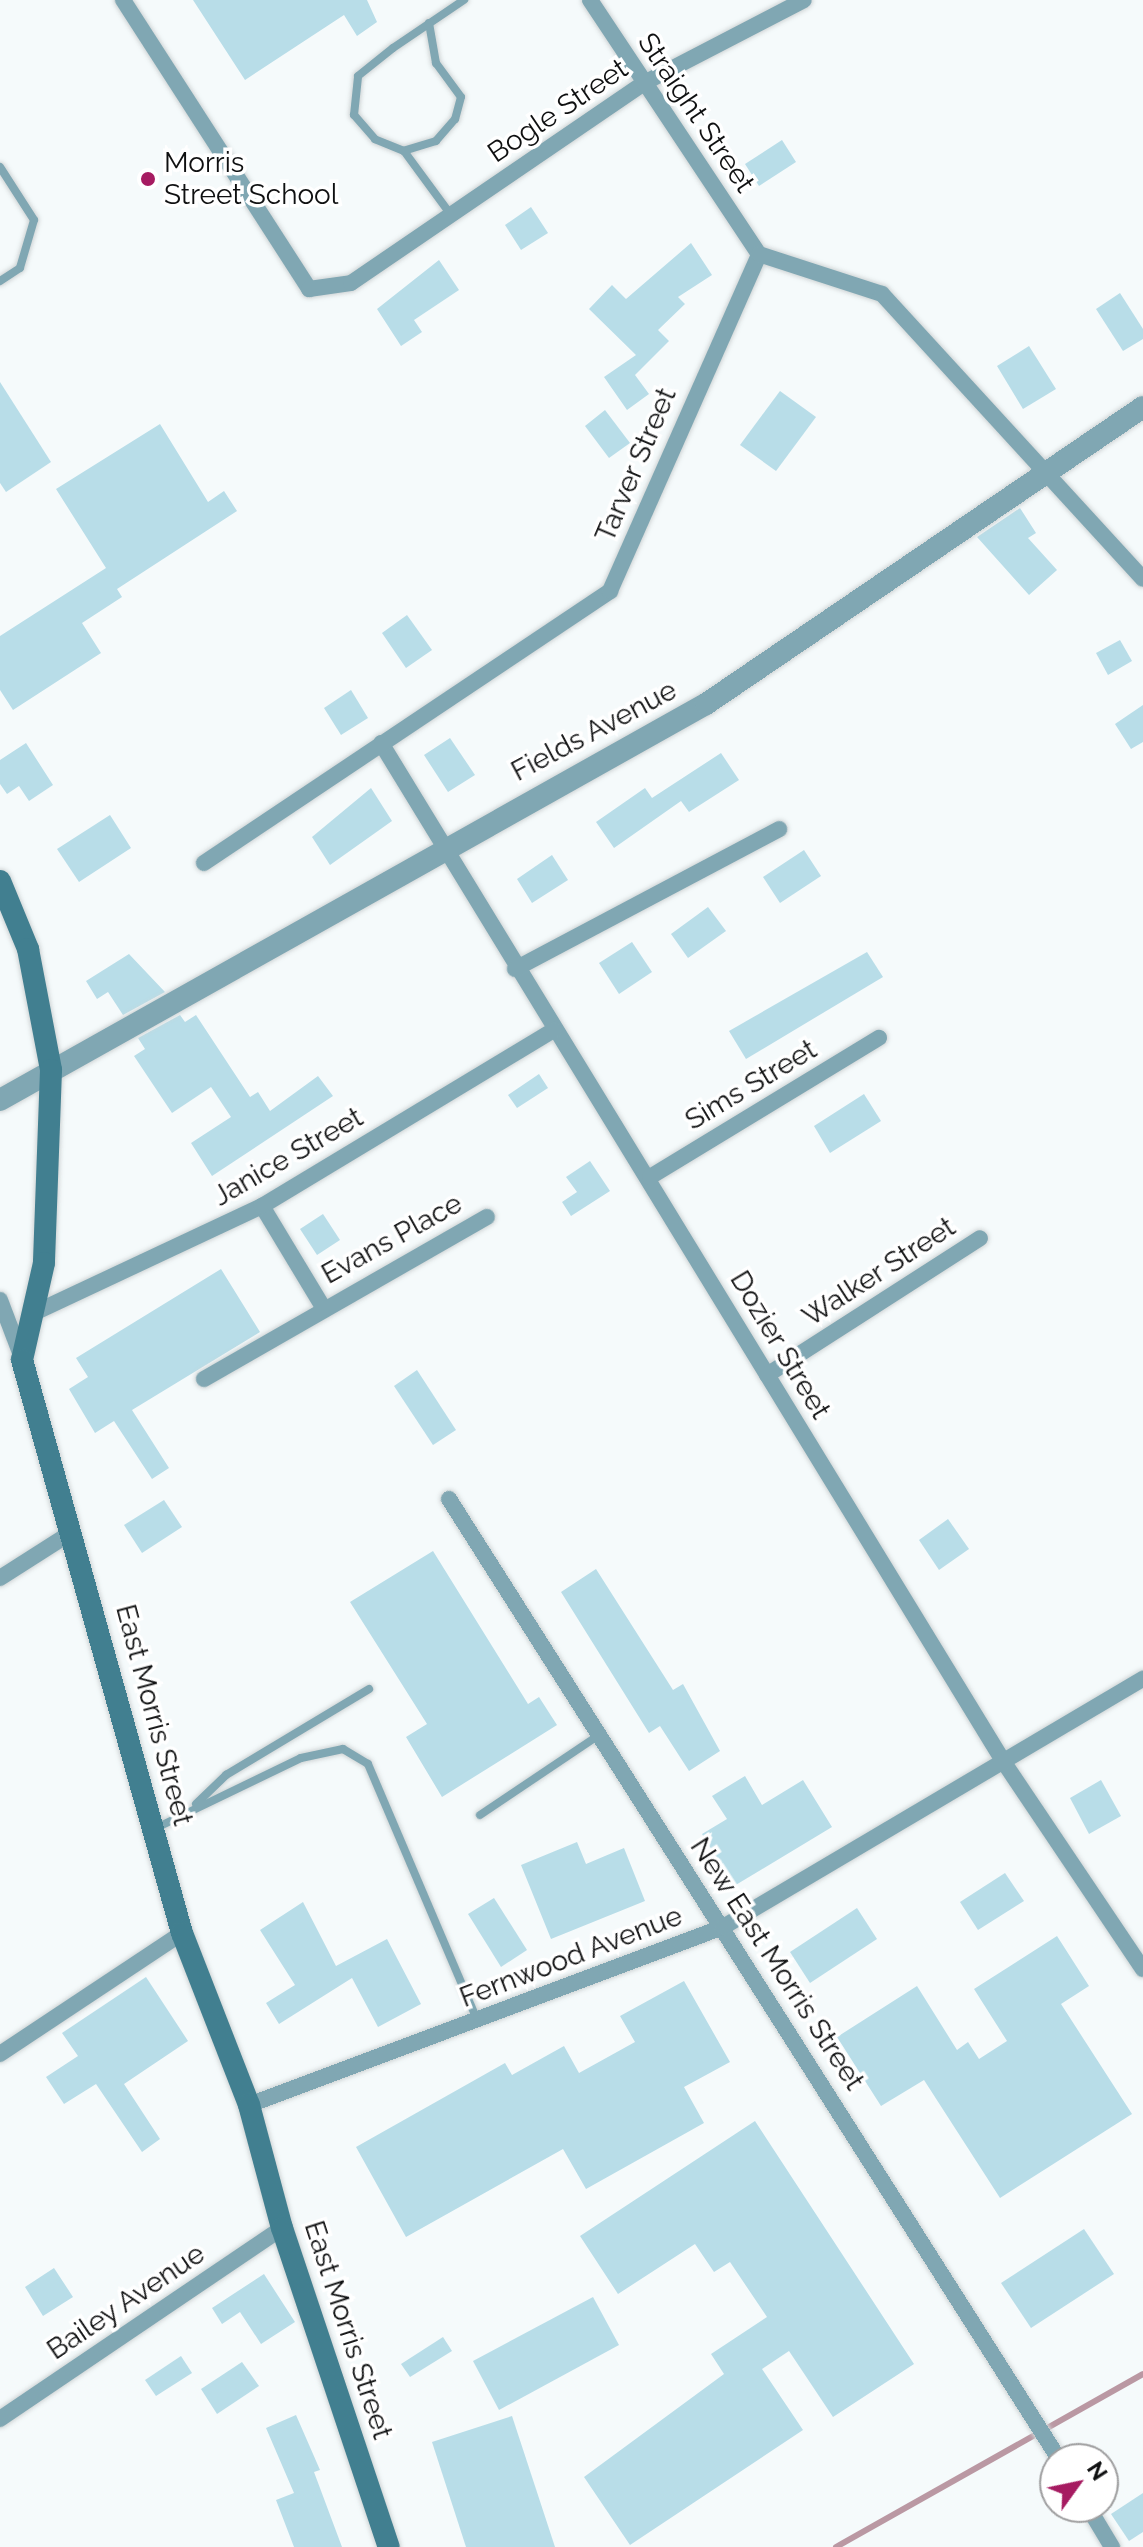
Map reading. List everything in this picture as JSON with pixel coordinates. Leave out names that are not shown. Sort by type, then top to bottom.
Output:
[{"type":"main road","points":[[0,881],[28,949],[51,1070],[38,1311],[22,1360]]},
{"type":"main road","name":"East Morris Street","points":[[22,1360],[182,1933],[249,2105],[282,2228],[389,2547]]},
{"type":"street","name":"Bogle Street","points":[[123,0],[309,289],[351,283],[644,83],[804,0]]},
{"type":"street","name":"Straight Street","points":[[590,0],[759,254]]},
{"type":"street","points":[[759,254],[882,294],[1143,579]]},
{"type":"street","name":"Tarver Street","points":[[204,863],[610,591],[759,254]]},
{"type":"street","name":"Fields Avenue","points":[[0,1100],[442,847],[706,704],[1143,407]]},
{"type":"street","name":"Dozier Street","points":[[381,743],[515,969],[650,1177],[1005,1764],[1143,1969]]},
{"type":"street","points":[[515,969],[779,829]]},
{"type":"street","name":"Janice Street","points":[[38,1311],[262,1206],[554,1030]]},
{"type":"street","name":"Sims Street","points":[[650,1177],[879,1038]]},
{"type":"street","name":"Evans Place","points":[[262,1206],[323,1307]]},
{"type":"street","name":"Evans Place","points":[[204,1379],[323,1307],[487,1217]]},
{"type":"street","name":"Walker Street","points":[[767,1375],[980,1238]]},
{"type":"street","points":[[0,1300],[22,1360]]},
{"type":"street","name":"New East Morris Street","points":[[449,1499],[1049,2443]]},
{"type":"street","points":[[0,1578],[72,1532]]},
{"type":"street","name":"Fernwood Avenue","points":[[249,2105],[723,1927],[1005,1764],[1143,1679]]},
{"type":"street","points":[[0,2054],[182,1933]]},
{"type":"street","name":"Bailey Avenue","points":[[0,2419],[282,2228]]},
{"type":"street","points":[[1098,2523],[1112,2547]]},
{"type":"lane","points":[[451,215],[404,151],[375,139],[354,115],[358,76],[464,0]]},
{"type":"lane","points":[[404,151],[436,141],[455,119],[461,97],[436,63],[429,23]]},
{"type":"lane","points":[[0,167],[34,220],[20,268],[0,281]]},
{"type":"lane","points":[[196,1804],[226,1775],[369,1689]]},
{"type":"lane","points":[[480,1815],[600,1734]]},
{"type":"lane","points":[[154,1829],[196,1804],[301,1758],[343,1749],[368,1764],[477,2020]]},
{"type":"building","points":[[193,0],[367,0],[377,22],[357,36],[344,15],[245,80]]},
{"type":"building","points":[[782,140],[796,162],[759,186],[745,164]]},
{"type":"building","points":[[531,207],[548,233],[521,250],[505,225]]},
{"type":"building","points":[[691,243],[712,275],[678,297],[685,304],[658,330],[669,341],[635,375],[649,394],[627,410],[604,377],[636,355],[589,309],[612,285],[626,299]]},
{"type":"building","points":[[439,260],[459,290],[414,320],[422,332],[401,346],[377,309]]},
{"type":"building","points":[[1120,293],[1143,329],[1143,339],[1123,351],[1096,309]]},
{"type":"building","points":[[1029,346],[1056,389],[1023,409],[997,366]]},
{"type":"building","points":[[0,382],[51,462],[6,492],[0,483]]},
{"type":"building","points":[[780,391],[816,417],[776,471],[740,445]]},
{"type":"building","points":[[605,410],[630,443],[609,458],[585,426]]},
{"type":"building","points":[[160,424],[208,502],[224,491],[237,511],[117,589],[122,597],[82,623],[101,653],[13,710],[0,690],[0,636],[106,568],[56,489]]},
{"type":"building","points":[[1020,508],[1036,533],[1028,538],[1057,570],[1029,595],[977,537]]},
{"type":"building","points":[[407,615],[432,650],[406,668],[382,633]]},
{"type":"building","points":[[1120,640],[1132,661],[1108,675],[1096,653]]},
{"type":"building","points":[[351,690],[368,718],[341,735],[324,708]]},
{"type":"building","points":[[1143,705],[1143,742],[1131,749],[1115,724]]},
{"type":"building","points":[[450,738],[475,775],[448,792],[424,755]]},
{"type":"building","points":[[26,743],[53,785],[29,801],[19,786],[7,794],[0,784],[0,760]]},
{"type":"building","points":[[721,753],[739,780],[689,812],[681,801],[614,848],[596,822],[645,788],[652,798]]},
{"type":"building","points":[[371,788],[392,821],[330,865],[312,837]]},
{"type":"building","points":[[110,815],[131,848],[79,882],[57,849]]},
{"type":"building","points":[[804,850],[821,876],[780,903],[763,877]]},
{"type":"building","points":[[552,855],[568,880],[532,903],[517,879]]},
{"type":"building","points":[[708,907],[726,931],[688,958],[671,934]]},
{"type":"building","points":[[632,942],[652,972],[619,994],[599,963]]},
{"type":"building","points":[[867,952],[883,977],[746,1059],[729,1031]]},
{"type":"building","points":[[129,954],[165,992],[123,1015],[108,992],[97,999],[86,981]]},
{"type":"building","points":[[180,1015],[185,1022],[196,1015],[250,1097],[258,1092],[270,1111],[318,1076],[333,1096],[212,1176],[191,1143],[231,1117],[211,1087],[172,1113],[134,1056],[145,1049],[138,1038]]},
{"type":"building","points":[[539,1074],[548,1088],[517,1108],[508,1095]]},
{"type":"building","points":[[864,1094],[881,1121],[830,1153],[814,1126]]},
{"type":"building","points":[[590,1161],[610,1191],[571,1216],[562,1202],[577,1192],[566,1177]]},
{"type":"building","points":[[323,1214],[340,1240],[317,1255],[300,1229]]},
{"type":"building","points":[[221,1269],[260,1332],[132,1410],[169,1468],[152,1479],[114,1421],[95,1433],[69,1389],[88,1377],[76,1358]]},
{"type":"building","points":[[417,1370],[456,1430],[433,1445],[394,1386]]},
{"type":"building","points":[[164,1500],[182,1527],[142,1553],[124,1525]]},
{"type":"building","points":[[948,1519],[969,1549],[939,1570],[919,1540]]},
{"type":"building","points":[[433,1551],[528,1704],[539,1697],[557,1725],[442,1797],[406,1737],[427,1724],[350,1602]]},
{"type":"building","points":[[596,1569],[673,1690],[683,1684],[720,1751],[689,1771],[660,1726],[649,1733],[561,1592]]},
{"type":"building","points":[[745,1776],[762,1805],[803,1780],[832,1827],[734,1886],[702,1834],[727,1819],[712,1796]]},
{"type":"building","points":[[1101,1780],[1121,1816],[1089,1834],[1070,1798]]},
{"type":"building","points":[[577,1842],[586,1864],[624,1848],[645,1901],[551,1939],[521,1865]]},
{"type":"building","points":[[1005,1873],[1024,1901],[978,1930],[960,1902]]},
{"type":"building","points":[[494,1898],[527,1950],[501,1967],[468,1914]]},
{"type":"building","points":[[303,1902],[336,1966],[387,1939],[421,2004],[378,2027],[352,1978],[279,2024],[266,2003],[295,1985],[260,1930]]},
{"type":"building","points":[[857,1908],[877,1939],[810,1983],[790,1952]]},
{"type":"building","points":[[1057,1936],[1089,1986],[1061,2004],[1132,2114],[1000,2198],[924,2080],[881,2106],[837,2037],[917,1986],[957,2050],[968,2042],[979,2059],[1007,2041],[974,1989]]},
{"type":"building","points":[[146,1977],[188,2041],[124,2084],[160,2139],[142,2152],[96,2084],[64,2104],[46,2077],[78,2056],[62,2033]]},
{"type":"building","points":[[684,1981],[730,2062],[684,2087],[704,2123],[586,2189],[563,2149],[406,2237],[356,2147],[505,2063],[512,2075],[564,2046],[579,2073],[635,2042],[620,2016]]},
{"type":"building","points":[[755,2121],[914,2364],[833,2417],[789,2351],[762,2369],[803,2430],[630,2545],[584,2477],[724,2374],[711,2354],[767,2317],[730,2262],[714,2272],[695,2244],[618,2294],[580,2236]]},
{"type":"building","points":[[1084,2229],[1114,2274],[1031,2328],[1001,2283]]},
{"type":"building","points":[[54,2268],[73,2297],[43,2316],[25,2287]]},
{"type":"building","points":[[264,2274],[295,2322],[261,2344],[240,2312],[222,2324],[212,2308]]},
{"type":"building","points":[[593,2297],[619,2345],[499,2410],[473,2361]]},
{"type":"building","points":[[443,2337],[452,2351],[410,2377],[401,2364]]},
{"type":"building","points":[[181,2356],[192,2373],[156,2396],[145,2380]]},
{"type":"building","points":[[242,2362],[259,2386],[217,2414],[201,2389]]},
{"type":"building","points":[[296,2415],[320,2470],[314,2472],[342,2547],[294,2547],[276,2500],[294,2493],[266,2428]]},
{"type":"building","points":[[512,2416],[555,2547],[466,2547],[432,2442]]},
{"type":"building","points":[[1143,2493],[1143,2532],[1129,2541],[1117,2523],[1119,2509]]},
{"type":"waterway","points":[[836,2547],[1143,2374]]},
{"type":"place","name":"Morris Street School","points":[[148,179]]}]
